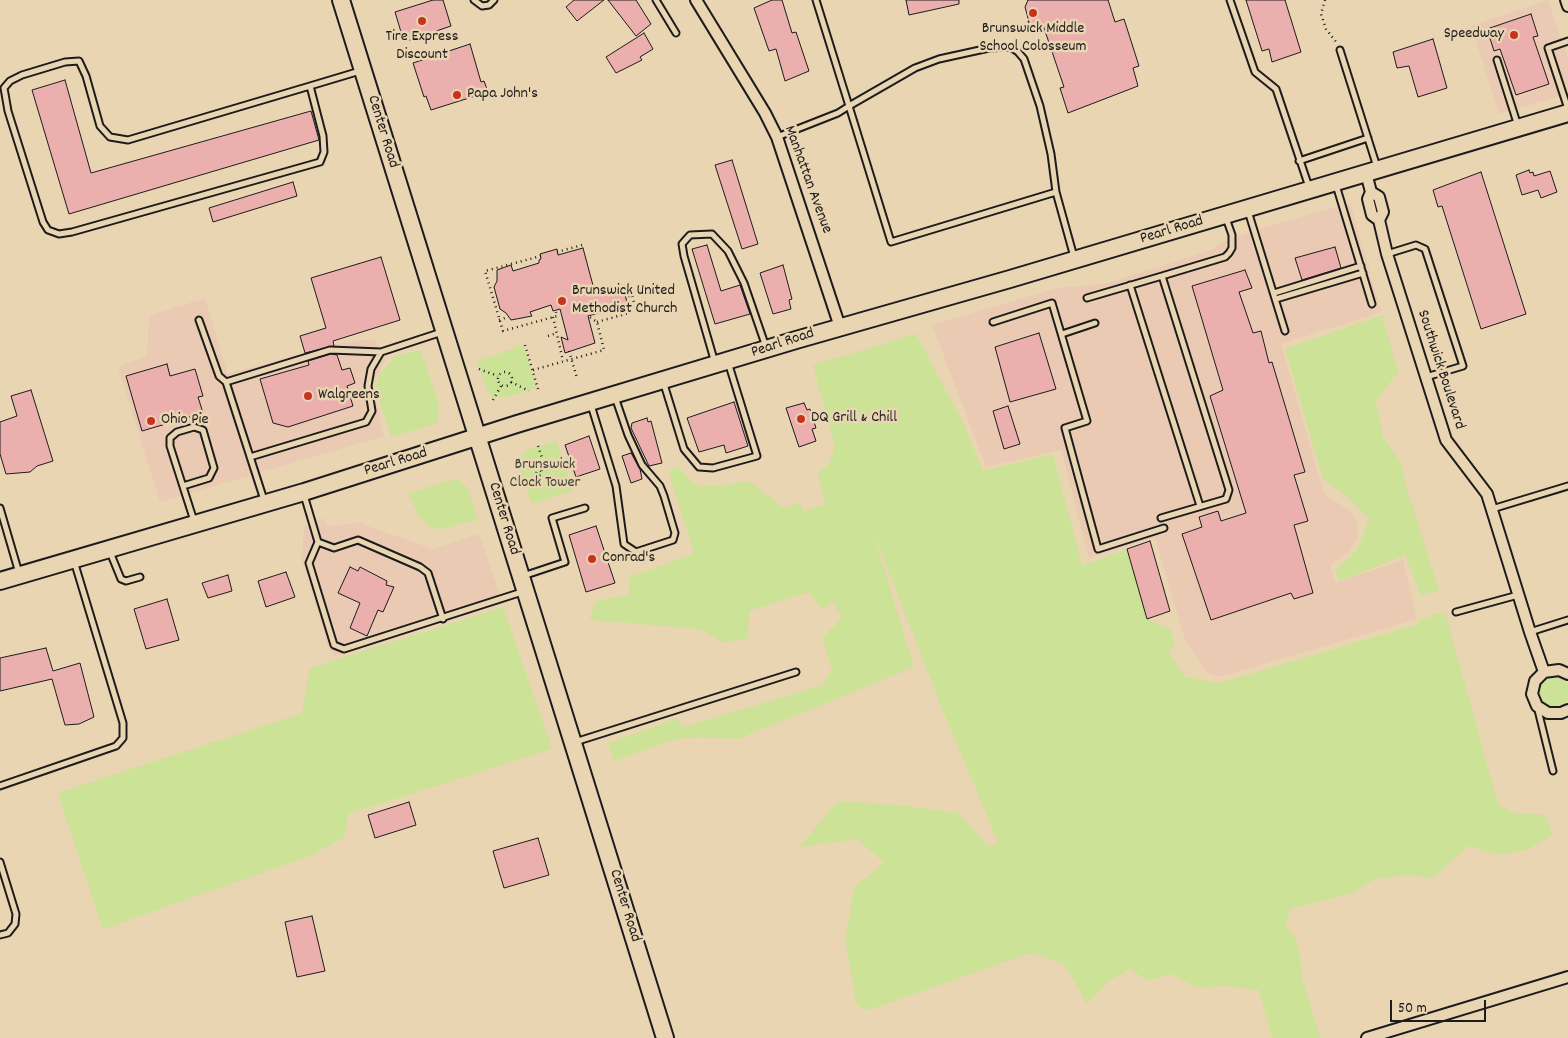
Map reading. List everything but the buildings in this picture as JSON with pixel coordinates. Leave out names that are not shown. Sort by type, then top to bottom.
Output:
[{"type":"main road","name":"Center Road","points":[[341,0],[665,1038]]},
{"type":"main road","name":"Pearl Road","points":[[0,581],[304,492],[840,326],[1075,260],[1568,113]]},
{"type":"street","name":"Manhattan Avenue","points":[[696,0],[756,97],[777,137],[840,326]]},
{"type":"street","points":[[1566,0],[1568,6]]},
{"type":"street","name":"Southwick Boulevard","points":[[1372,171],[1372,192],[1368,199],[1372,214],[1379,220],[1387,254],[1446,440],[1487,494],[1544,672]]},
{"type":"street","points":[[1568,674],[1559,670],[1544,672],[1532,687],[1532,694],[1537,706],[1548,713],[1554,714],[1568,710]]},
{"type":"street","points":[[1367,1038],[1568,977]]},
{"type":"lane","points":[[474,0],[482,6],[489,5],[494,0]]},
{"type":"lane","points":[[656,0],[676,33]]},
{"type":"lane","points":[[816,0],[890,242],[1056,192]]},
{"type":"lane","points":[[1230,0],[1255,72],[1276,89],[1310,190]]},
{"type":"lane","points":[[1568,41],[1548,48],[1568,109]]},
{"type":"lane","points":[[777,137],[838,113],[914,68],[974,51],[1010,47],[1024,60],[1033,84],[1051,154],[1056,192],[1075,260]]},
{"type":"lane","points":[[1340,50],[1368,138],[1372,171]]},
{"type":"lane","points":[[1497,60],[1519,128]]},
{"type":"lane","points":[[310,86],[324,136],[324,152],[320,162],[82,230],[59,234],[48,230],[43,222],[8,111],[4,88],[10,81],[22,75],[65,62],[79,62],[86,76],[100,126],[110,137],[128,140],[363,70]]},
{"type":"lane","points":[[1299,161],[1368,138]]},
{"type":"lane","points":[[1336,182],[1372,304]]},
{"type":"lane","points":[[1248,208],[1285,331]]},
{"type":"lane","points":[[1088,298],[1225,257],[1232,248],[1232,235],[1225,215]]},
{"type":"lane","points":[[663,381],[684,449],[699,467],[713,468],[757,456],[684,256],[682,244],[690,235],[712,234],[728,251],[744,283],[767,350]]},
{"type":"lane","points":[[1387,254],[1416,245],[1425,249],[1463,366],[1426,377]]},
{"type":"lane","points":[[1274,293],[1361,266]]},
{"type":"lane","points":[[1276,299],[1362,272]]},
{"type":"lane","points":[[1161,518],[1226,498],[1229,490],[1162,276]]},
{"type":"lane","points":[[1130,285],[1200,506]]},
{"type":"lane","points":[[993,322],[1052,303],[1087,421],[1064,428],[1098,549],[1164,528]]},
{"type":"lane","points":[[199,320],[219,376],[226,382],[264,503]]},
{"type":"lane","points":[[1062,334],[1095,323]]},
{"type":"lane","points":[[226,382],[330,350],[381,352],[444,332]]},
{"type":"lane","points":[[250,457],[366,422],[372,411],[368,386],[371,369],[381,352]]},
{"type":"lane","points":[[590,402],[616,486],[624,544],[636,552],[673,540],[675,533],[660,486],[642,465],[628,435],[614,396]]},
{"type":"lane","points":[[183,486],[209,478],[214,468],[203,430],[194,427],[177,432],[170,438],[170,446],[195,524]]},
{"type":"lane","points":[[1492,508],[1568,486]]},
{"type":"lane","points":[[304,492],[318,542],[309,563],[334,646],[344,650],[443,619],[523,584],[565,562],[552,518],[584,508]]},
{"type":"lane","points":[[0,508],[20,576]]},
{"type":"lane","points":[[318,542],[334,548],[358,540],[420,567],[428,573],[443,619]]},
{"type":"lane","points":[[110,549],[121,579],[126,581],[140,577]]},
{"type":"lane","points":[[0,786],[116,746],[123,738],[123,723],[73,560]]},
{"type":"lane","points":[[1456,612],[1518,594]]},
{"type":"lane","points":[[1530,632],[1568,620]]},
{"type":"lane","points":[[572,742],[796,672]]},
{"type":"lane","points":[[1537,706],[1553,771]]},
{"type":"lane","points":[[0,862],[16,914],[15,924],[8,933],[0,935]]},
{"type":"path","points":[[1325,0],[1320,14],[1326,29],[1340,50]]},
{"type":"path","points":[[558,252],[582,245]]},
{"type":"path","points":[[541,256],[486,271],[499,320],[503,331],[557,316],[556,312]]},
{"type":"path","points":[[597,322],[636,311],[632,295],[626,297]]},
{"type":"path","points":[[532,370],[604,350],[597,322],[588,316]]},
{"type":"path","points":[[499,320],[508,317]]},
{"type":"path","points":[[553,317],[563,361]]},
{"type":"path","points":[[548,336],[557,333]]},
{"type":"path","points":[[525,345],[538,389]]},
{"type":"path","points":[[569,351],[577,378]]},
{"type":"path","points":[[479,369],[498,376]]},
{"type":"path","points":[[498,376],[502,372],[509,371],[512,376],[511,382],[506,386],[501,385]]},
{"type":"path","points":[[493,400],[501,385],[498,376]]},
{"type":"path","points":[[511,382],[529,392]]},
{"type":"path","points":[[525,486],[534,483],[538,476],[541,475],[544,464],[538,446]]},
{"type":"shaded area","points":[[1548,0],[1568,58],[1568,94],[1499,114],[1471,26]]},
{"type":"shaded area","points":[[1350,203],[1381,312],[1281,344],[1324,494],[1349,510],[1358,522],[1358,535],[1350,551],[1330,565],[1335,583],[1403,560],[1417,619],[1219,677],[1206,672],[1185,640],[1155,538],[1089,558],[1061,450],[986,467],[932,325],[1057,288],[1104,284],[1211,250],[1219,243],[1266,227]]},
{"type":"shaded area","points":[[205,298],[228,374],[339,343],[375,339],[386,360],[372,384],[384,436],[160,502],[118,367],[147,356],[149,316]]},
{"type":"shaded area","points":[[324,518],[327,526],[359,523],[433,549],[479,534],[503,603],[335,656],[329,650],[302,560],[304,526]]},
{"type":"green space","points":[[1382,315],[1398,372],[1376,400],[1383,437],[1401,462],[1407,489],[1439,590],[1421,595],[1405,555],[1340,581],[1335,570],[1357,550],[1369,519],[1350,499],[1323,479],[1285,349]]},
{"type":"green space","points":[[916,334],[964,425],[983,471],[1053,454],[1082,566],[1127,549],[1147,619],[1170,629],[1175,644],[1168,651],[1185,677],[1219,683],[1416,625],[1421,619],[1445,612],[1498,804],[1515,813],[1545,815],[1553,835],[1526,850],[1498,855],[1468,846],[1433,878],[1409,875],[1375,879],[1350,894],[1290,909],[1286,926],[1297,940],[1303,980],[1320,1038],[1272,1038],[1259,990],[1224,986],[1197,988],[1171,974],[1148,981],[1130,969],[1109,981],[1087,1004],[1065,965],[1031,953],[868,1010],[857,1006],[845,941],[854,887],[884,863],[858,839],[799,847],[838,801],[896,805],[958,813],[988,846],[999,844],[945,716],[872,529],[914,667],[738,739],[697,737],[676,739],[614,761],[608,744],[677,718],[683,727],[823,685],[832,668],[822,638],[842,618],[833,602],[821,609],[809,592],[749,611],[748,639],[722,642],[700,629],[589,620],[596,601],[629,595],[629,577],[694,554],[669,472],[677,466],[696,485],[719,486],[748,481],[786,509],[799,502],[803,511],[825,504],[818,474],[828,464],[833,453],[833,440],[813,365]]},
{"type":"green space","points":[[523,345],[537,388],[506,397],[493,398],[488,393],[477,361]]},
{"type":"green space","points":[[421,350],[439,404],[438,419],[435,424],[391,437],[375,387],[380,373],[396,356]]},
{"type":"green space","name":"Brunswick Clock Tower","points":[[556,441],[573,490],[532,504],[520,469],[520,457],[527,450]]},
{"type":"green space","points":[[452,480],[458,480],[467,487],[478,519],[444,529],[432,528],[421,520],[408,493]]},
{"type":"green space","points":[[503,607],[552,749],[348,814],[345,837],[310,856],[103,929],[58,793],[302,713],[310,668]]},
{"type":"green space","points":[[1554,677],[1560,678],[1568,686],[1568,698],[1560,706],[1554,707],[1548,706],[1540,698],[1539,692],[1540,686],[1548,678]]},
{"type":"place","name":"Brunswick Middle School Colosseum","points":[[1033,13]]},
{"type":"place","name":"Tire Express Discount","points":[[422,21]]},
{"type":"place","name":"Speedway","points":[[1514,35]]},
{"type":"place","name":"Papa John's","points":[[457,95]]},
{"type":"place","name":"Brunswick United Methodist Church","points":[[562,301]]},
{"type":"place","name":"Walgreens","points":[[308,396]]},
{"type":"place","name":"DQ Grill & Chill","points":[[801,419]]},
{"type":"place","name":"Ohio Pie","points":[[151,421]]},
{"type":"place","name":"Conrad's","points":[[592,559]]}]
